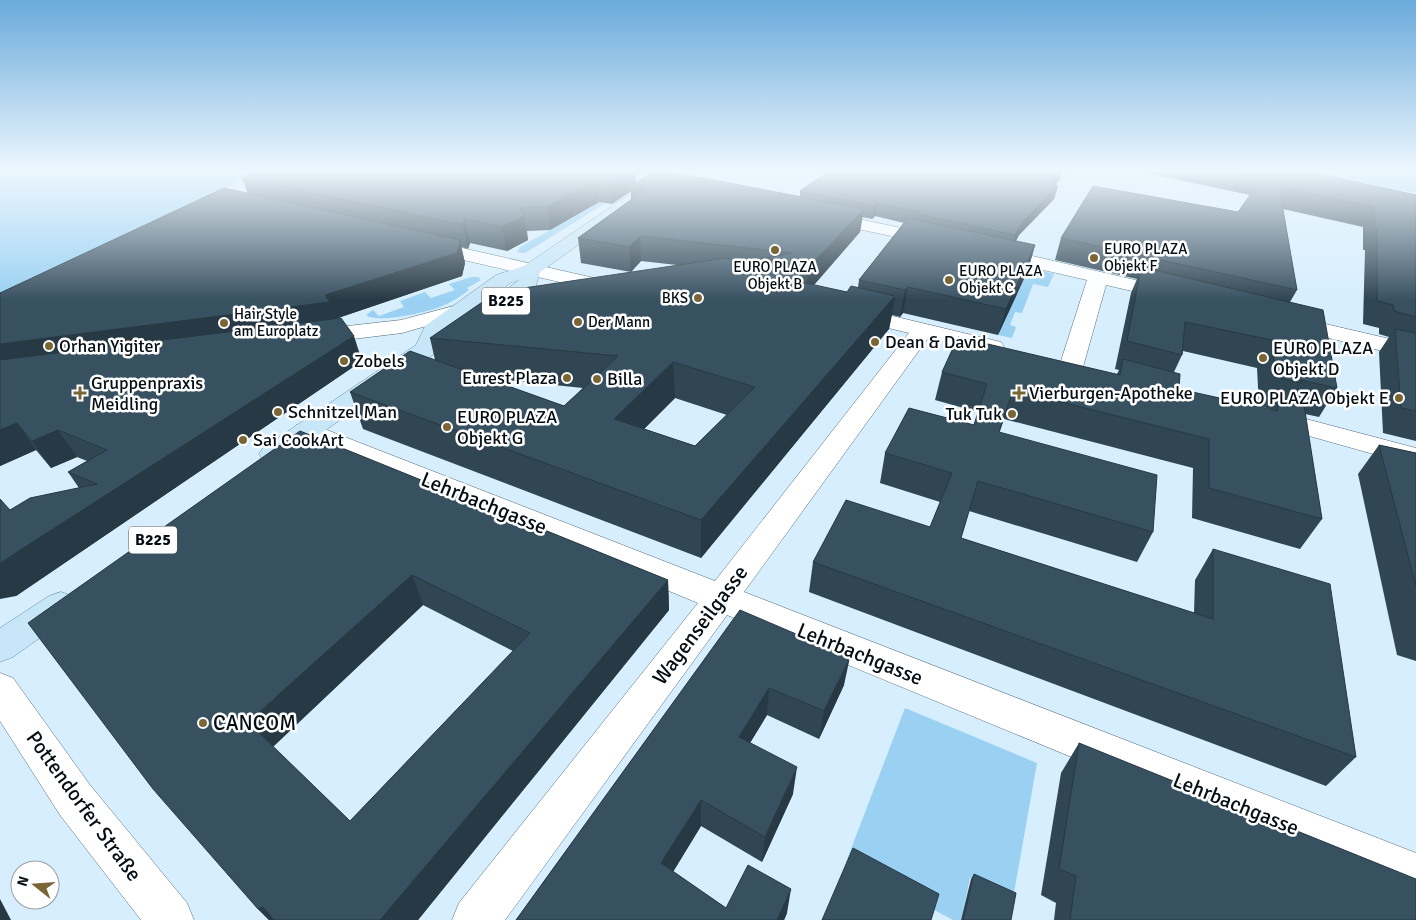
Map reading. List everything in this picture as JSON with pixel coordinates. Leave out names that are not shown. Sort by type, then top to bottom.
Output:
[{"type":"main road","name":"B225","points":[[426,349],[433,331],[503,279],[532,270],[619,214]]},
{"type":"main road","name":"B225","points":[[249,471],[426,349],[457,339],[528,285],[532,270]]},
{"type":"main road","points":[[0,647],[81,591]]},
{"type":"street","points":[[810,214],[948,243]]},
{"type":"street","points":[[408,242],[618,290],[627,290]]},
{"type":"street","points":[[975,249],[1191,299]]},
{"type":"street","points":[[1071,367],[1098,277]]},
{"type":"street","points":[[839,309],[1011,352]]},
{"type":"street","points":[[290,340],[402,326],[461,310]]},
{"type":"street","points":[[1275,318],[1416,352]]},
{"type":"street","name":"Wagenseilgasse","points":[[476,920],[722,598],[922,329]]},
{"type":"street","points":[[371,331],[403,339],[426,349]]},
{"type":"street","points":[[1246,412],[1416,457]]},
{"type":"street","name":"Lehrbachgasse","points":[[305,431],[1416,876]]},
{"type":"street","name":"Pottendorfer Straße","points":[[0,690],[75,800],[170,920]]},
{"type":"shaded area","points":[[0,214],[170,214],[160,221],[0,296]]},
{"type":"shaded area","points":[[578,214],[588,214],[525,253],[517,252],[520,247]]},
{"type":"shaded area","points":[[1029,267],[1054,274],[1048,287],[1033,284],[1022,313],[1015,312],[1010,325],[1016,327],[1012,338],[998,335]]},
{"type":"shaded area","points":[[478,277],[481,280],[467,288],[469,290],[456,299],[436,308],[391,318],[366,315],[373,310],[379,316],[404,307],[400,301],[425,292],[431,298],[455,290],[449,284]]},
{"type":"shaded area","points":[[905,708],[1037,763],[1013,898],[970,878],[961,920],[953,920],[846,862]]},
{"type":"building","points":[[169,214],[342,214],[460,240],[457,253],[325,295],[330,302],[0,344],[0,293]]},
{"type":"building","points":[[411,214],[523,214],[524,216],[502,227],[465,219],[463,225]]},
{"type":"building","points":[[611,214],[859,214],[808,268],[766,258],[792,253],[640,236],[629,247],[578,238]]},
{"type":"building","points":[[917,214],[1030,214],[1023,221],[1015,235]]},
{"type":"building","points":[[1076,214],[1284,214],[1297,290],[1061,238]]},
{"type":"building","points":[[1374,214],[1416,214],[1416,317],[1394,311],[1393,305],[1377,301],[1377,229],[1375,229]]},
{"type":"building","name":"EURO PLAZA Objekt C","points":[[908,218],[1035,245],[1006,309],[908,287],[905,290],[859,280]]},
{"type":"building","points":[[726,258],[798,274],[792,280],[847,292],[851,286],[895,296],[701,520],[350,392],[410,351],[564,406],[618,356],[430,338],[497,292]],"holes":[[[673,362],[755,387],[695,446],[614,419]]]},
{"type":"building","points":[[1141,267],[1323,310],[1337,388],[1275,377],[1272,340],[1185,322],[1182,355],[1127,341]]},
{"type":"building","points":[[341,318],[354,336],[0,563],[0,499],[10,510],[30,498],[97,484],[68,472],[107,450],[58,430],[32,441],[17,423],[0,430],[0,360]]},
{"type":"building","points":[[1395,329],[1416,333],[1416,411],[1401,408]]},
{"type":"building","points":[[958,337],[1120,375],[1123,359],[1180,374],[1179,389],[1278,411],[1277,398],[1304,405],[1322,519],[1209,488],[1209,439],[1013,390],[999,432],[1157,475],[1153,532],[978,481],[961,538],[1213,619],[1213,549],[1330,584],[1356,757],[813,562],[846,500],[930,527],[952,473],[885,453],[909,408],[974,425],[987,384],[942,372]]},
{"type":"building","points":[[300,431],[668,580],[380,920],[274,920],[263,907],[258,909],[153,789],[28,623]],"holes":[[[412,575],[530,633],[350,821],[248,722]]]},
{"type":"building","points":[[1379,445],[1416,453],[1416,586]]},
{"type":"building","points":[[740,610],[850,657],[824,711],[769,688],[739,737],[797,767],[765,837],[701,800],[661,863],[726,908],[748,865],[791,889],[777,920],[516,920]]},
{"type":"building","points":[[1079,743],[1416,879],[1416,920],[1070,920],[1076,876],[1059,869]]},
{"type":"building","points":[[853,848],[939,894],[931,920],[822,920]]},
{"type":"building","points":[[974,874],[1016,893],[1011,920],[963,920]]},
{"type":"place","name":"EURO PLAZA Objekt B","points":[[775,250]]},
{"type":"place","name":"EURO PLAZA Objekt F","points":[[1094,258]]},
{"type":"place","name":"EURO PLAZA Objekt C","points":[[949,280]]},
{"type":"place","name":"BKS","points":[[698,298]]},
{"type":"place","name":"Der Mann","points":[[578,322]]},
{"type":"place","name":"Hair Style am Europlatz","points":[[224,323]]},
{"type":"place","name":"Dean & David","points":[[875,342]]},
{"type":"place","name":"Orhan Yigiter","points":[[49,346]]},
{"type":"place","name":"EURO PLAZA Objekt D","points":[[1263,358]]},
{"type":"place","name":"Zobels","points":[[344,361]]},
{"type":"place","name":"Eurest Plaza","points":[[567,378]]},
{"type":"place","name":"Billa","points":[[597,379]]},
{"type":"place","name":"Gruppenpraxis Meidling","points":[[80,393]]},
{"type":"place","name":"Vierburgen-Apotheke","points":[[1019,393]]},
{"type":"place","name":"EURO PLAZA Objekt E","points":[[1399,398]]},
{"type":"place","name":"Schnitzel Man","points":[[278,412]]},
{"type":"place","name":"Tuk Tuk","points":[[1012,414]]},
{"type":"place","name":"EURO PLAZA Objekt G","points":[[447,427]]},
{"type":"place","name":"Sai CookArt","points":[[243,440]]},
{"type":"place","name":"CANCOM","points":[[203,723]]}]
